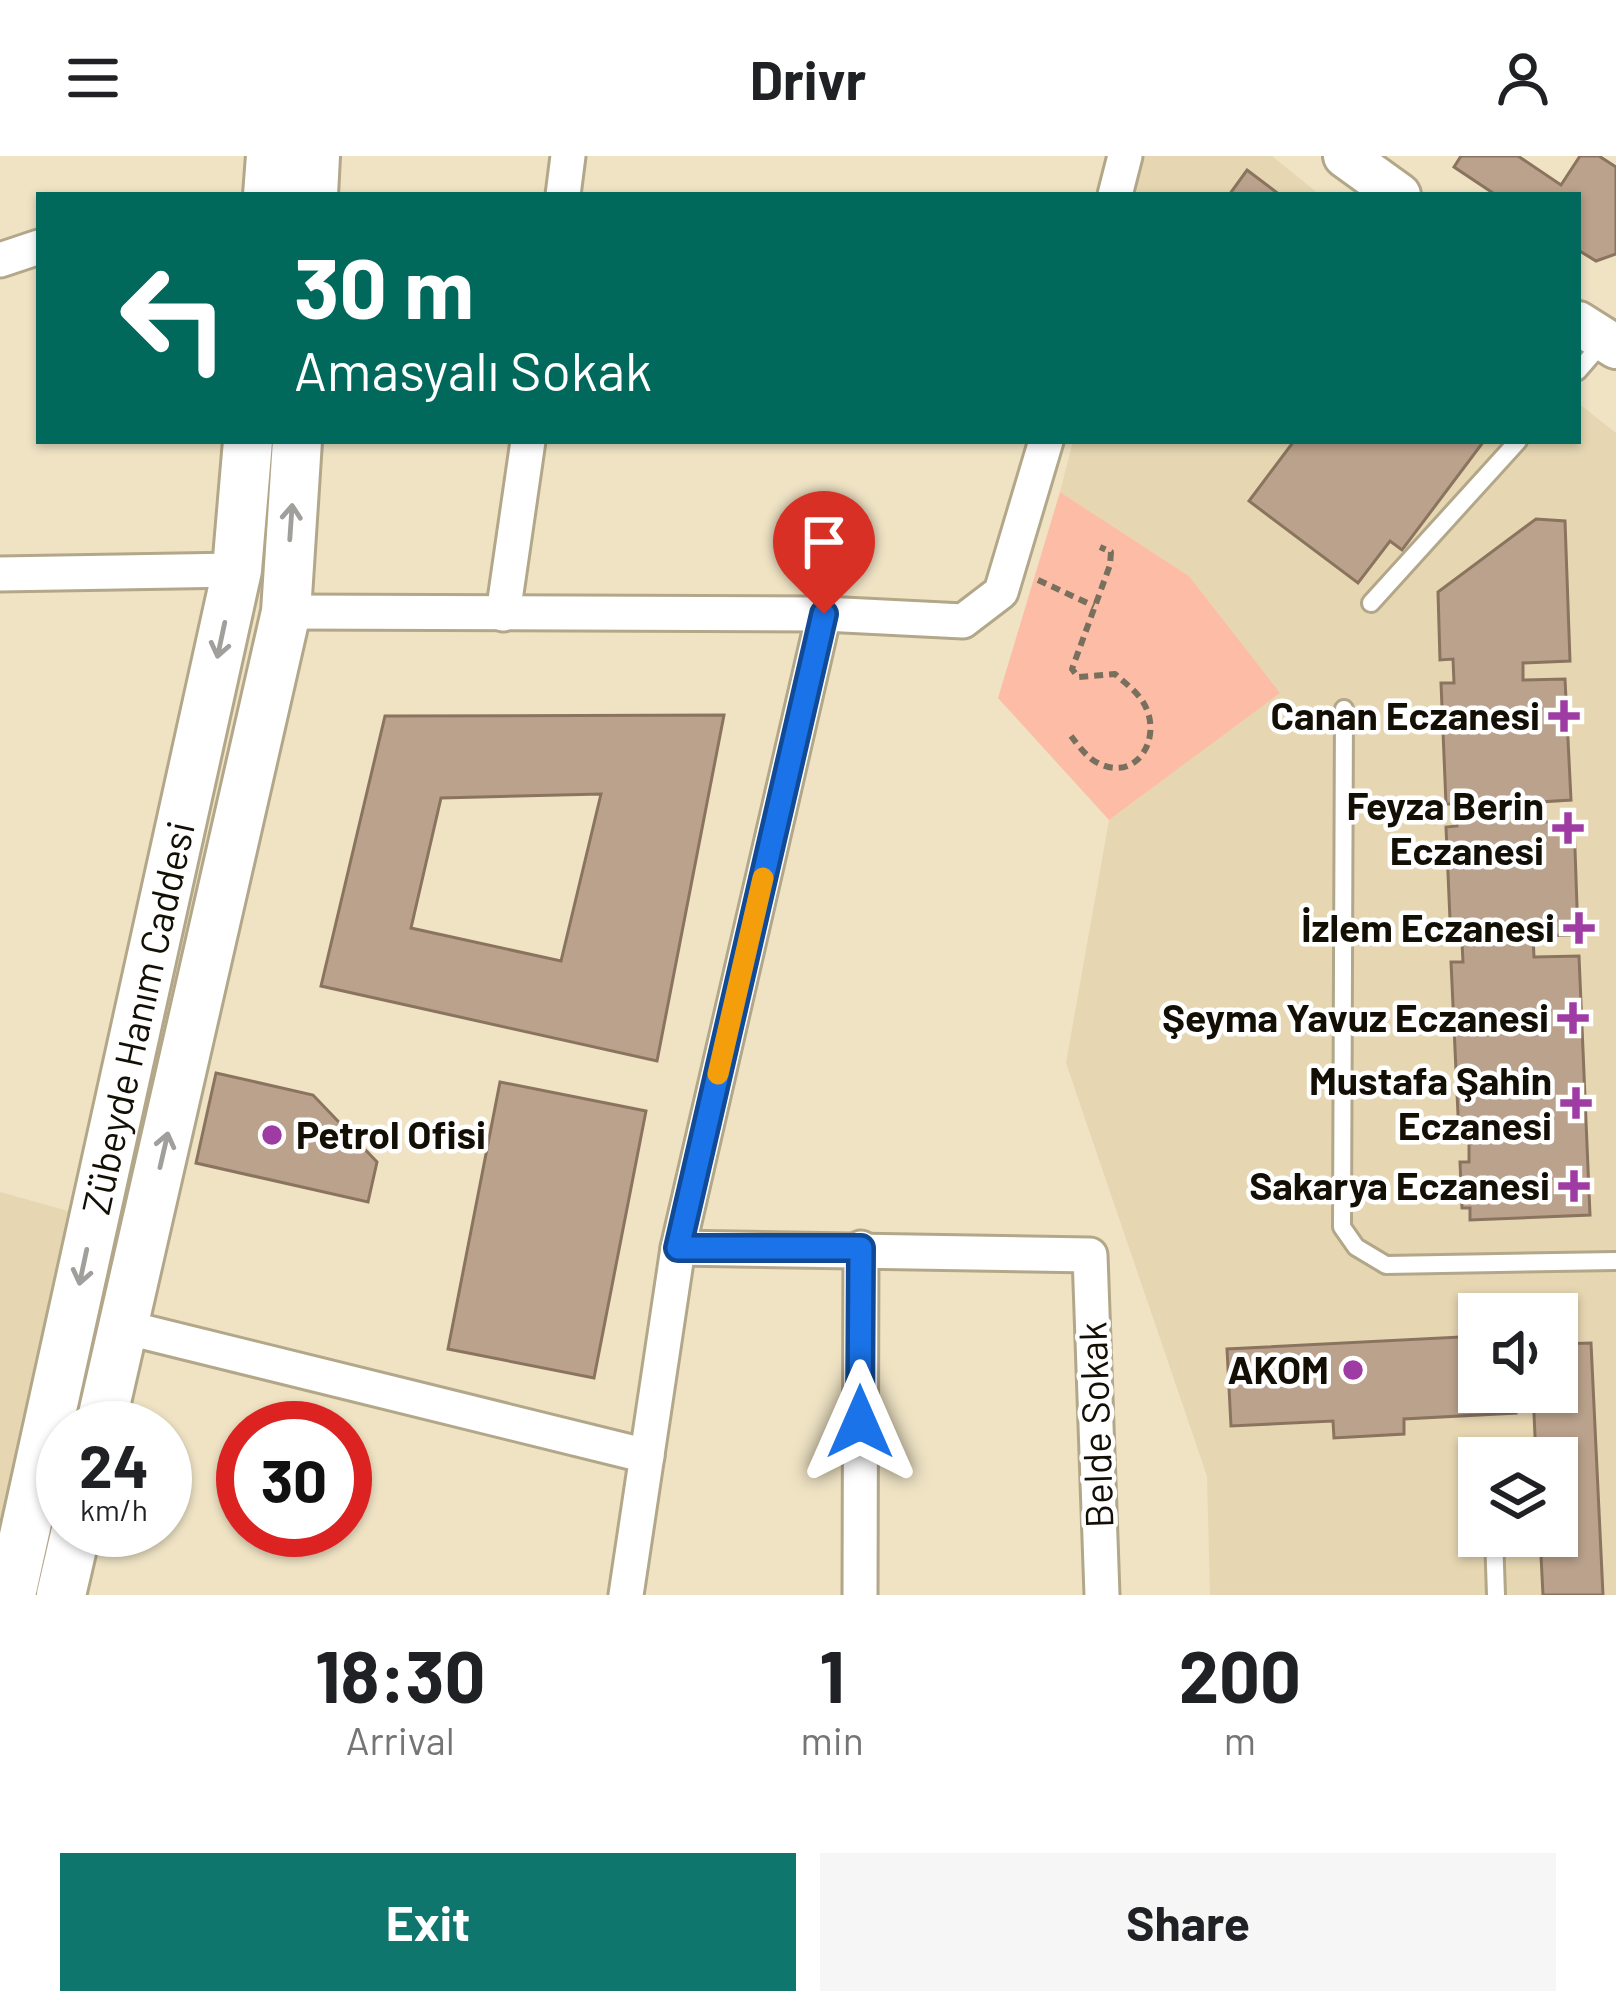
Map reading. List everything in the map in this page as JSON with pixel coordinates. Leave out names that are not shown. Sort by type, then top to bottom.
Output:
[{"type":"main road","points":[[268,192],[271,156]]},
{"type":"main road","points":[[313,192],[315,156]]},
{"type":"main road","name":"Zübeyde Hanım Caddesi","points":[[11,1595],[237,570],[248,444]]},
{"type":"main road","name":"Zübeyde Hanım Caddesi","points":[[106,1401],[286,612],[297,444]]},
{"type":"main road","points":[[61,1595],[70,1557]]},
{"type":"street","points":[[562,192],[568,156]]},
{"type":"street","points":[[1116,192],[1125,156]]},
{"type":"street","points":[[1345,156],[1395,192]]},
{"type":"street","points":[[0,260],[36,248]]},
{"type":"street","points":[[503,614],[528,444]]},
{"type":"street","points":[[286,612],[824,614],[963,621],[1001,592],[1045,444]]},
{"type":"street","points":[[0,574],[237,570]]},
{"type":"street","points":[[626,1595],[678,1248],[824,614]]},
{"type":"street","points":[[678,1248],[861,1248],[860,1595]]},
{"type":"street","name":"Belde Sokak","points":[[861,1248],[1090,1255],[1102,1595]]},
{"type":"street","points":[[124,1327],[647,1456]]},
{"type":"lane","points":[[1371,603],[1516,444]]},
{"type":"lane","points":[[1343,709],[1342,1227],[1356,1247],[1386,1265],[1616,1261]]},
{"type":"lane","points":[[1494,1557],[1496,1595]]},
{"type":"path","points":[[1071,736],[1098,763],[1112,767],[1130,766],[1143,756],[1153,736],[1148,710],[1115,674],[1078,676],[1072,669],[1110,565],[1111,552],[1100,547]]},
{"type":"path","points":[[1007,572],[1044,582],[1094,606]]},
{"type":"shaded area","points":[[1142,156],[1272,156],[1316,192],[1134,192]]},
{"type":"shaded area","points":[[1581,405],[1616,433],[1616,1595],[1210,1595],[1207,1476],[1066,1063],[1109,820],[1279,693],[1189,576],[1060,492],[1072,444],[1581,444]]},
{"type":"shaded area","points":[[1060,492],[1189,576],[1280,693],[1109,820],[998,698]]},
{"type":"shaded area","points":[[0,1192],[86,1216],[40,1401],[36,1401],[36,1418],[0,1564]]},
{"type":"building","points":[[1461,156],[1518,156],[1561,185],[1580,156],[1599,156],[1616,167],[1616,254],[1596,261],[1581,252],[1581,192],[1492,192],[1454,167]]},
{"type":"building","points":[[1247,170],[1276,192],[1231,192]]},
{"type":"building","points":[[1292,444],[1482,444],[1402,550],[1390,541],[1358,583],[1249,501]]},
{"type":"building","points":[[1536,519],[1565,521],[1570,661],[1523,663],[1523,680],[1565,679],[1571,800],[1540,802],[1541,822],[1574,821],[1578,935],[1533,936],[1534,957],[1579,956],[1590,1215],[1470,1220],[1470,1208],[1462,1208],[1460,1162],[1469,1162],[1469,1135],[1459,1136],[1451,962],[1463,962],[1462,942],[1451,943],[1446,827],[1457,826],[1456,804],[1446,804],[1441,683],[1454,683],[1453,659],[1440,660],[1438,592]]},
{"type":"building","points":[[724,715],[657,1061],[321,986],[385,716]],"holes":[[[601,794],[561,961],[411,928],[441,798]]]},
{"type":"building","points":[[216,1073],[313,1095],[377,1162],[368,1202],[196,1163]]},
{"type":"building","points":[[500,1082],[646,1111],[594,1378],[448,1349]]},
{"type":"building","name":"AKOM","points":[[1458,1337],[1458,1413],[1516,1413],[1404,1419],[1404,1434],[1334,1438],[1333,1421],[1231,1426],[1227,1349]]},
{"type":"building","points":[[1578,1343],[1591,1343],[1603,1595],[1543,1595],[1541,1557],[1578,1557],[1578,1437],[1535,1437],[1534,1413],[1578,1413]]},
{"type":"slow traffic","points":[[718,1074],[763,878]]},
{"type":"place","name":"Canan Eczanesi","points":[[1564,716]]},
{"type":"place","name":"Feyza Berin Eczanesi","points":[[1568,828]]},
{"type":"place","name":"İzlem Eczanesi","points":[[1579,928]]},
{"type":"place","name":"Şeyma Yavuz Eczanesi","points":[[1573,1018]]},
{"type":"place","name":"Mustafa Şahin Eczanesi","points":[[1576,1103]]},
{"type":"place","name":"Petrol Ofisi","points":[[272,1135]]},
{"type":"place","name":"Sakarya Eczanesi","points":[[1574,1186]]},
{"type":"place","name":"AKOM","points":[[1353,1370]]},
{"type":"route","points":[[824,614],[678,1248],[861,1248],[860,1422]]}]
